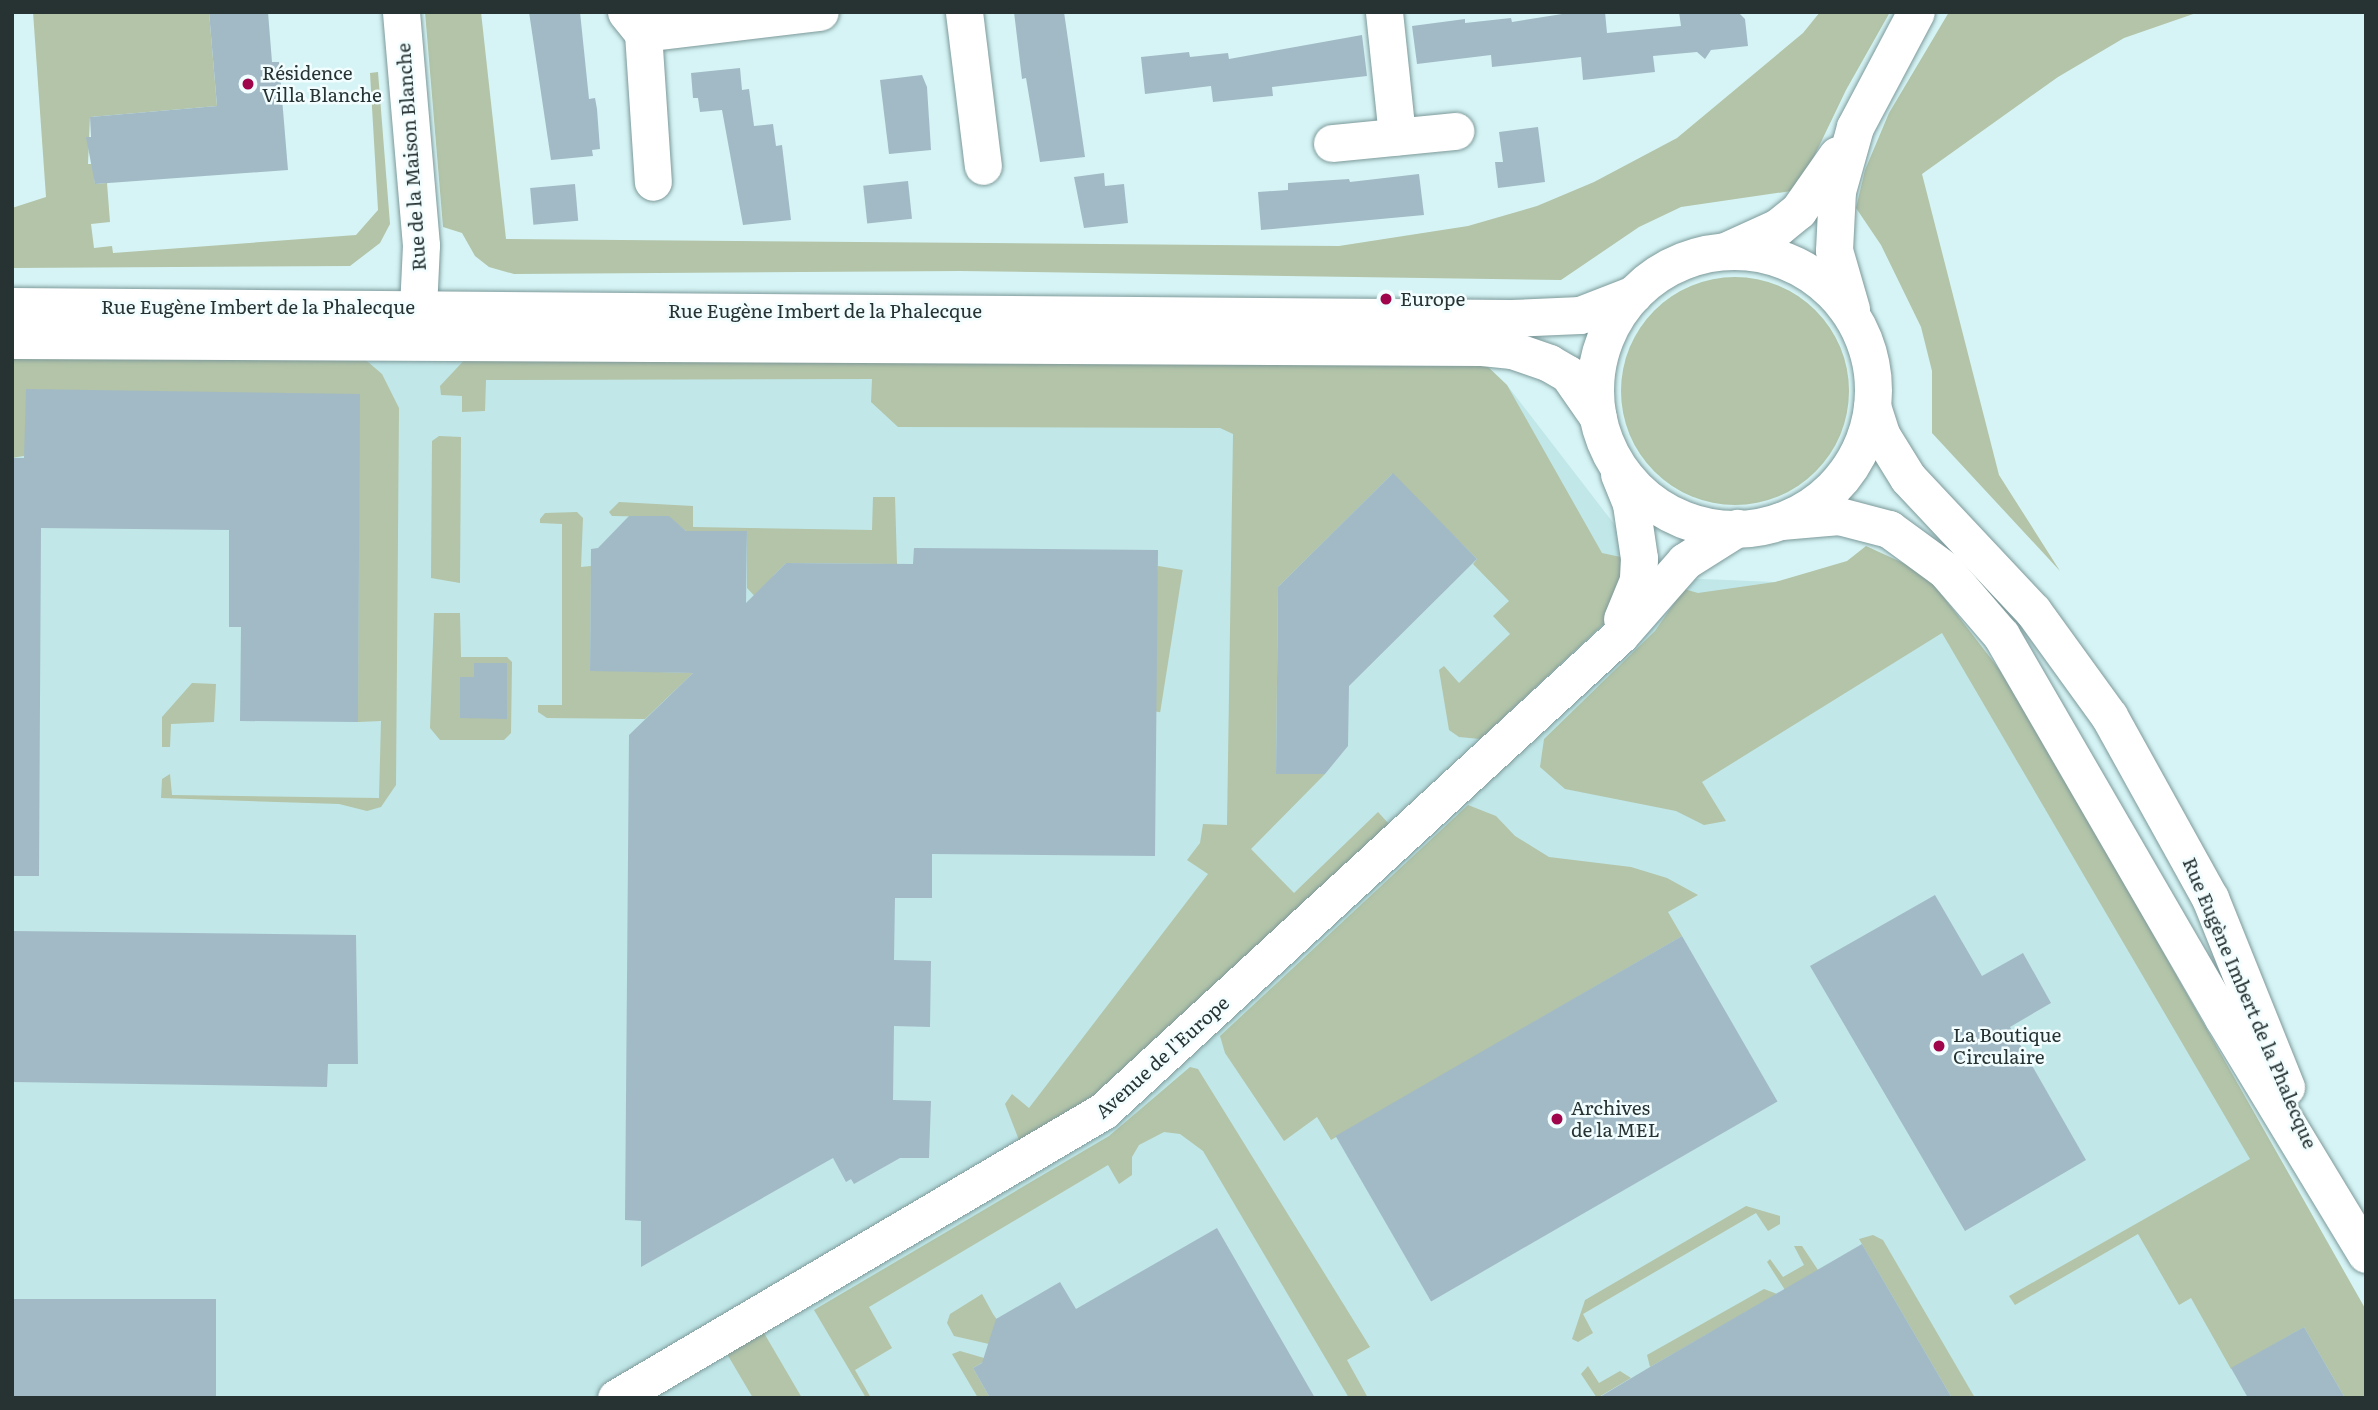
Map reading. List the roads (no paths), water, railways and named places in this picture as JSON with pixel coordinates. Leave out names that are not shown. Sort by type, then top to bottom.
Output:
[{"type":"street","name":"Rue de la Maison Blanche","points":[[401,12],[421,245],[417,325]]},
{"type":"street","points":[[653,181],[634,22],[820,12]]},
{"type":"street","points":[[964,12],[983,166]]},
{"type":"street","points":[[1384,12],[1397,136]]},
{"type":"street","points":[[1854,127],[1833,216],[1834,250],[1855,322],[1868,354],[1872,406],[1864,440],[1842,477],[1810,507],[1781,521],[1737,528],[1693,522],[1666,510],[1631,483],[1614,459],[1598,417],[1595,388],[1603,344],[1634,294],[1673,265],[1724,251],[1778,227],[1798,211],[1854,127],[1916,12]]},
{"type":"street","points":[[1332,143],[1455,131]]},
{"type":"street","points":[[1724,251],[1759,253],[1792,264],[1835,294],[1855,322]]},
{"type":"street","name":"Rue Eugène Imbert de la Phalecque","points":[[12,340],[417,325],[1511,318],[1580,315],[1634,294]]},
{"type":"street","name":"Rue Eugène Imbert de la Phalecque","points":[[12,306],[417,325],[1512,349],[1549,363],[1580,388],[1598,417]]},
{"type":"street","name":"Rue Eugène Imbert de la Phalecque","points":[[1872,406],[1882,436],[1908,478],[2034,611],[2109,716],[2210,898],[2332,1195]]},
{"type":"street","name":"Avenue de l'Europe","points":[[1601,649],[1630,604],[1638,580],[1637,533],[1614,459]]},
{"type":"street","name":"Rue Eugène Imbert de la Phalecque","points":[[1781,521],[1839,516],[1889,529],[1945,570],[1992,624],[2027,673],[2223,1018],[2366,1254]]},
{"type":"street","name":"Avenue de l'Europe","points":[[616,1398],[1103,1111],[1635,620],[1685,561],[1716,537],[1737,528]]},
{"type":"place","name":"Résidence Villa Blanche","points":[[248,84]]},
{"type":"place","name":"Europe","points":[[1386,299]]},
{"type":"place","name":"La Boutique Circulaire","points":[[1939,1046]]},
{"type":"place","name":"Archives de la MEL","points":[[1557,1119]]}]
